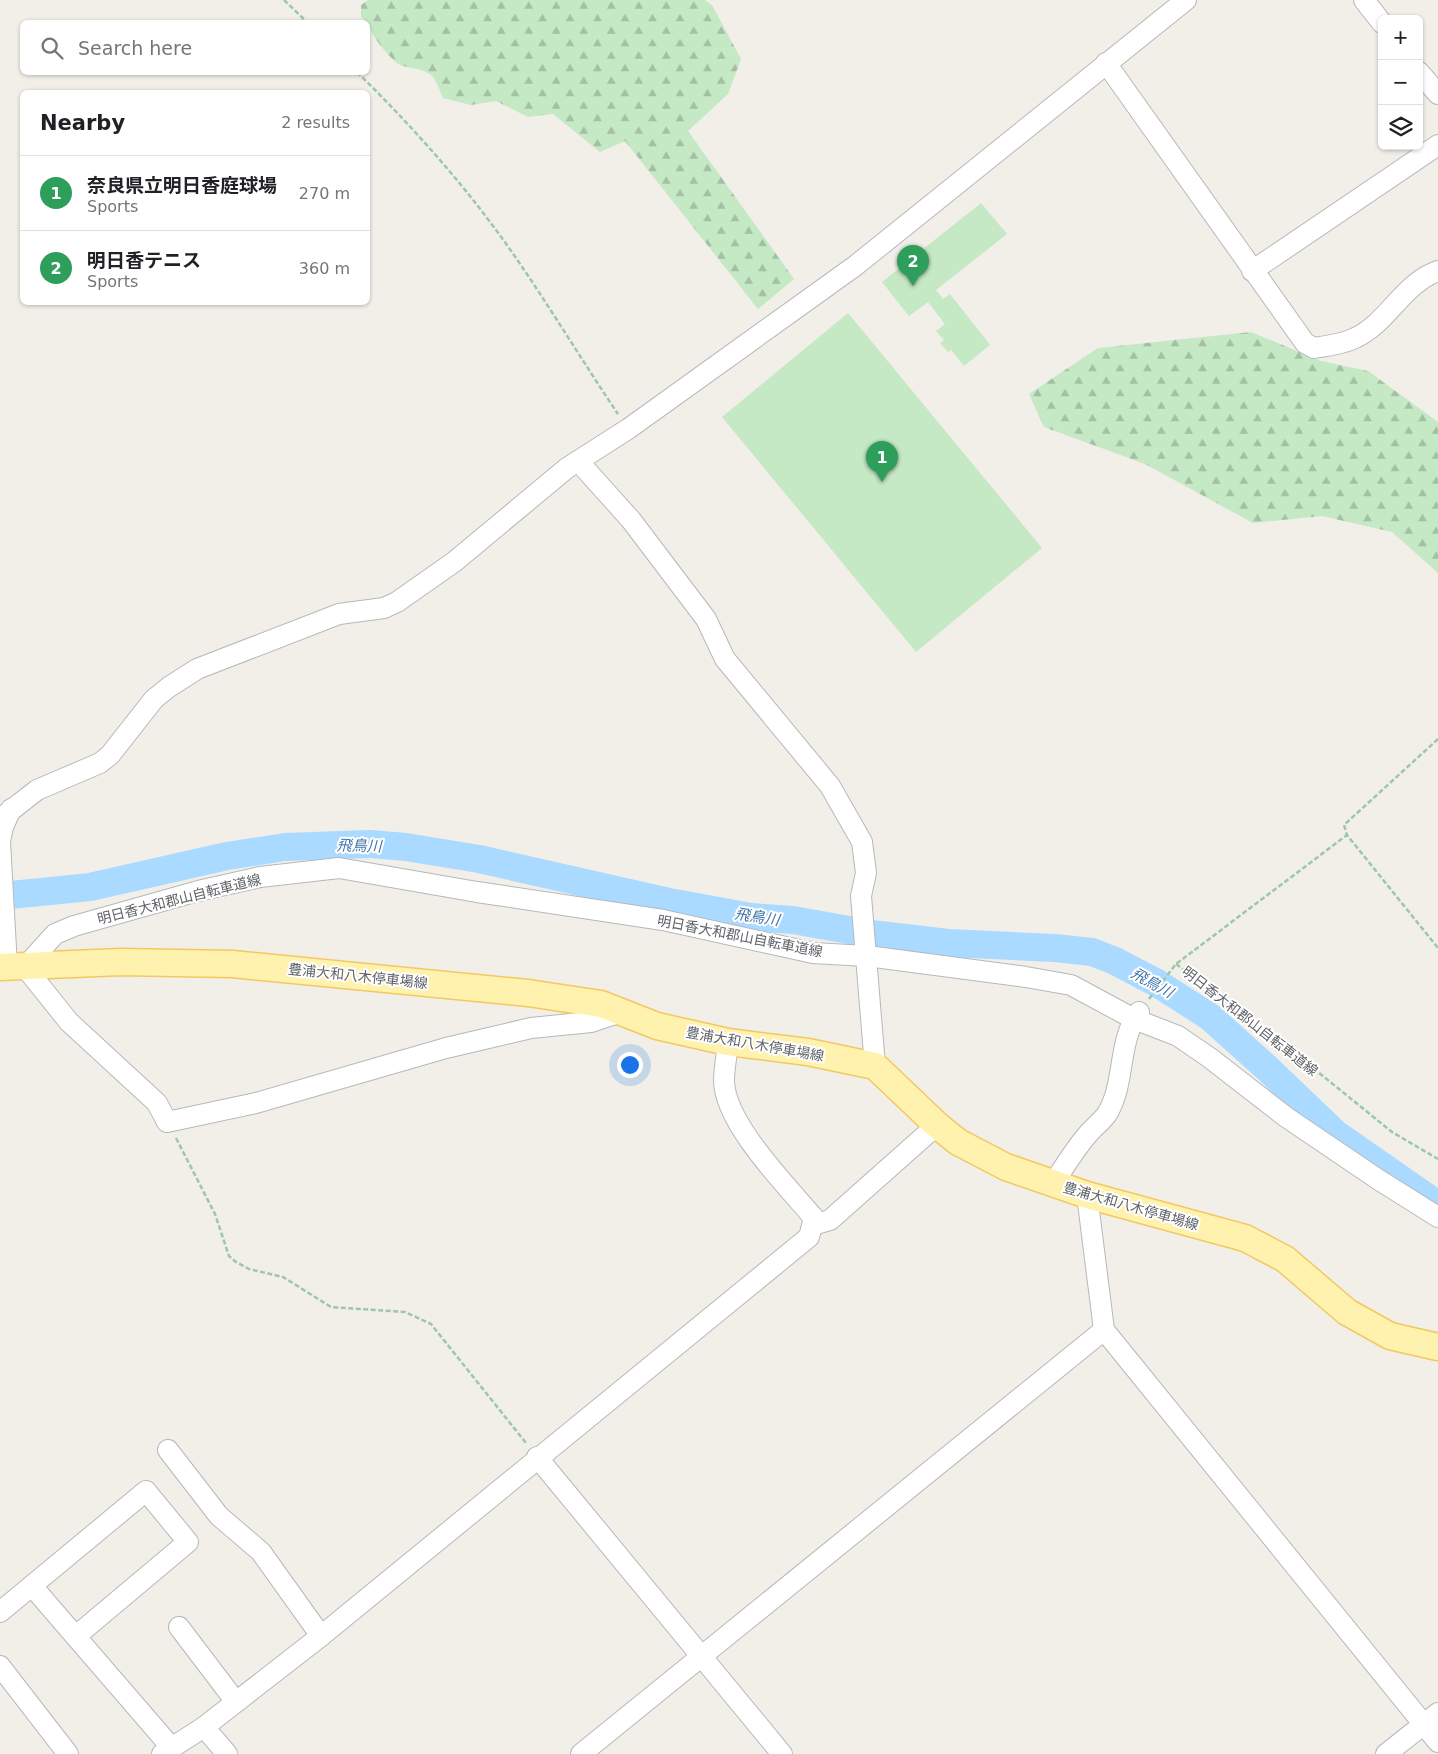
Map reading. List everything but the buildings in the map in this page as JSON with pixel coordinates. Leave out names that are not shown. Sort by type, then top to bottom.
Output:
[{"type":"main road","name":"豊浦大和八木停車場線","points":[[10,963],[232,964],[528,993],[601,1004],[657,1026],[728,1042],[808,1052],[875,1066],[937,1125],[958,1142],[1006,1167],[1088,1195],[1245,1238],[1285,1259],[1347,1312],[1390,1336],[1438,1347]]},
{"type":"street","points":[[621,1012],[591,1022],[531,1028],[484,1039],[256,1103],[167,1122],[157,1103],[69,1022],[10,963],[0,841],[6,814],[37,790],[100,763],[110,755],[161,693],[196,669],[339,614],[372,611],[397,602],[454,562],[556,476],[628,429],[855,266],[1186,0]]},
{"type":"street","points":[[1364,0],[1378,18]]},
{"type":"street","points":[[1106,63],[1305,343],[1314,348],[1356,338],[1384,317],[1410,287],[1429,274],[1438,271]]},
{"type":"street","points":[[1423,77],[1438,94]]},
{"type":"street","points":[[1252,271],[1438,145]]},
{"type":"street","points":[[578,461],[631,520],[706,619],[725,659],[830,786],[862,842],[866,873],[861,896],[875,1066]]},
{"type":"street","name":"明日香大和郡山自転車道線","points":[[10,963],[55,934],[74,926],[198,891],[260,877],[339,868],[477,892],[664,920],[813,953],[867,953],[1071,985],[1136,1016]]},
{"type":"street","points":[[1053,1184],[1088,1133],[1107,1114],[1120,1084],[1120,1064],[1136,1016],[1178,1036],[1210,1058],[1286,1117],[1379,1180],[1438,1217]]},
{"type":"street","points":[[32,1586],[76,1636],[166,1751],[204,1727],[321,1636],[809,1237],[814,1218],[767,1163],[740,1124],[724,1082],[728,1042]]},
{"type":"street","points":[[813,1225],[830,1220],[937,1125]]},
{"type":"street","points":[[1088,1195],[1104,1330],[1431,1719],[1438,1742]]},
{"type":"street","points":[[580,1754],[1104,1330]]},
{"type":"street","points":[[168,1450],[219,1516],[261,1552],[321,1636]]},
{"type":"street","points":[[537,1458],[782,1754]]},
{"type":"street","points":[[0,1612],[146,1491],[188,1542],[76,1636]]},
{"type":"street","points":[[179,1626],[236,1702]]},
{"type":"street","points":[[0,1666],[68,1754]]},
{"type":"street","points":[[1386,1754],[1431,1719]]},
{"type":"street","points":[[204,1727],[227,1754]]},
{"type":"path","points":[[284,0],[305,20]]},
{"type":"path","points":[[360,75],[395,109],[477,206],[516,257],[628,429]]},
{"type":"path","points":[[1438,739],[1344,825],[1347,835],[1438,948]]},
{"type":"path","points":[[1176,964],[1347,835]]},
{"type":"path","name":"明日香大和郡山自転車道線","points":[[1136,1016],[1176,964],[1297,1055],[1392,1132],[1438,1159]]},
{"type":"path","points":[[167,1122],[215,1214],[229,1256],[248,1269],[283,1277],[331,1307],[405,1312],[431,1324],[486,1391],[537,1458]]},
{"type":"green space","points":[[368,0],[705,0],[712,5],[741,59],[728,94],[688,131],[794,279],[758,309],[625,141],[600,152],[553,114],[528,117],[496,101],[471,105],[443,98],[433,77],[425,71],[405,67],[397,63],[379,44],[371,32],[370,20],[364,20],[361,16],[361,5]]},
{"type":"green space","points":[[981,203],[1007,234],[936,290],[943,299],[950,294],[990,345],[964,366],[951,350],[948,352],[940,343],[944,340],[936,331],[945,324],[928,302],[909,316],[882,282]]},
{"type":"green space","points":[[848,313],[1042,548],[916,652],[722,417]]},
{"type":"green space","points":[[1251,332],[1321,361],[1368,371],[1438,422],[1438,573],[1392,532],[1322,516],[1253,523],[1145,464],[1044,427],[1029,394],[1098,348]]},
{"type":"waterway","name":"飛鳥川","points":[[0,896],[90,887],[227,856],[285,847],[370,844],[406,847],[479,859],[669,902],[751,917],[793,920],[871,934],[948,943],[1055,948],[1092,952],[1115,961],[1157,983],[1210,1017],[1336,1134],[1438,1205]]},
{"type":"place","name":"明日香テニス","points":[[913,286]]},
{"type":"place","name":"奈良県立明日香庭球場","points":[[882,482]]}]
